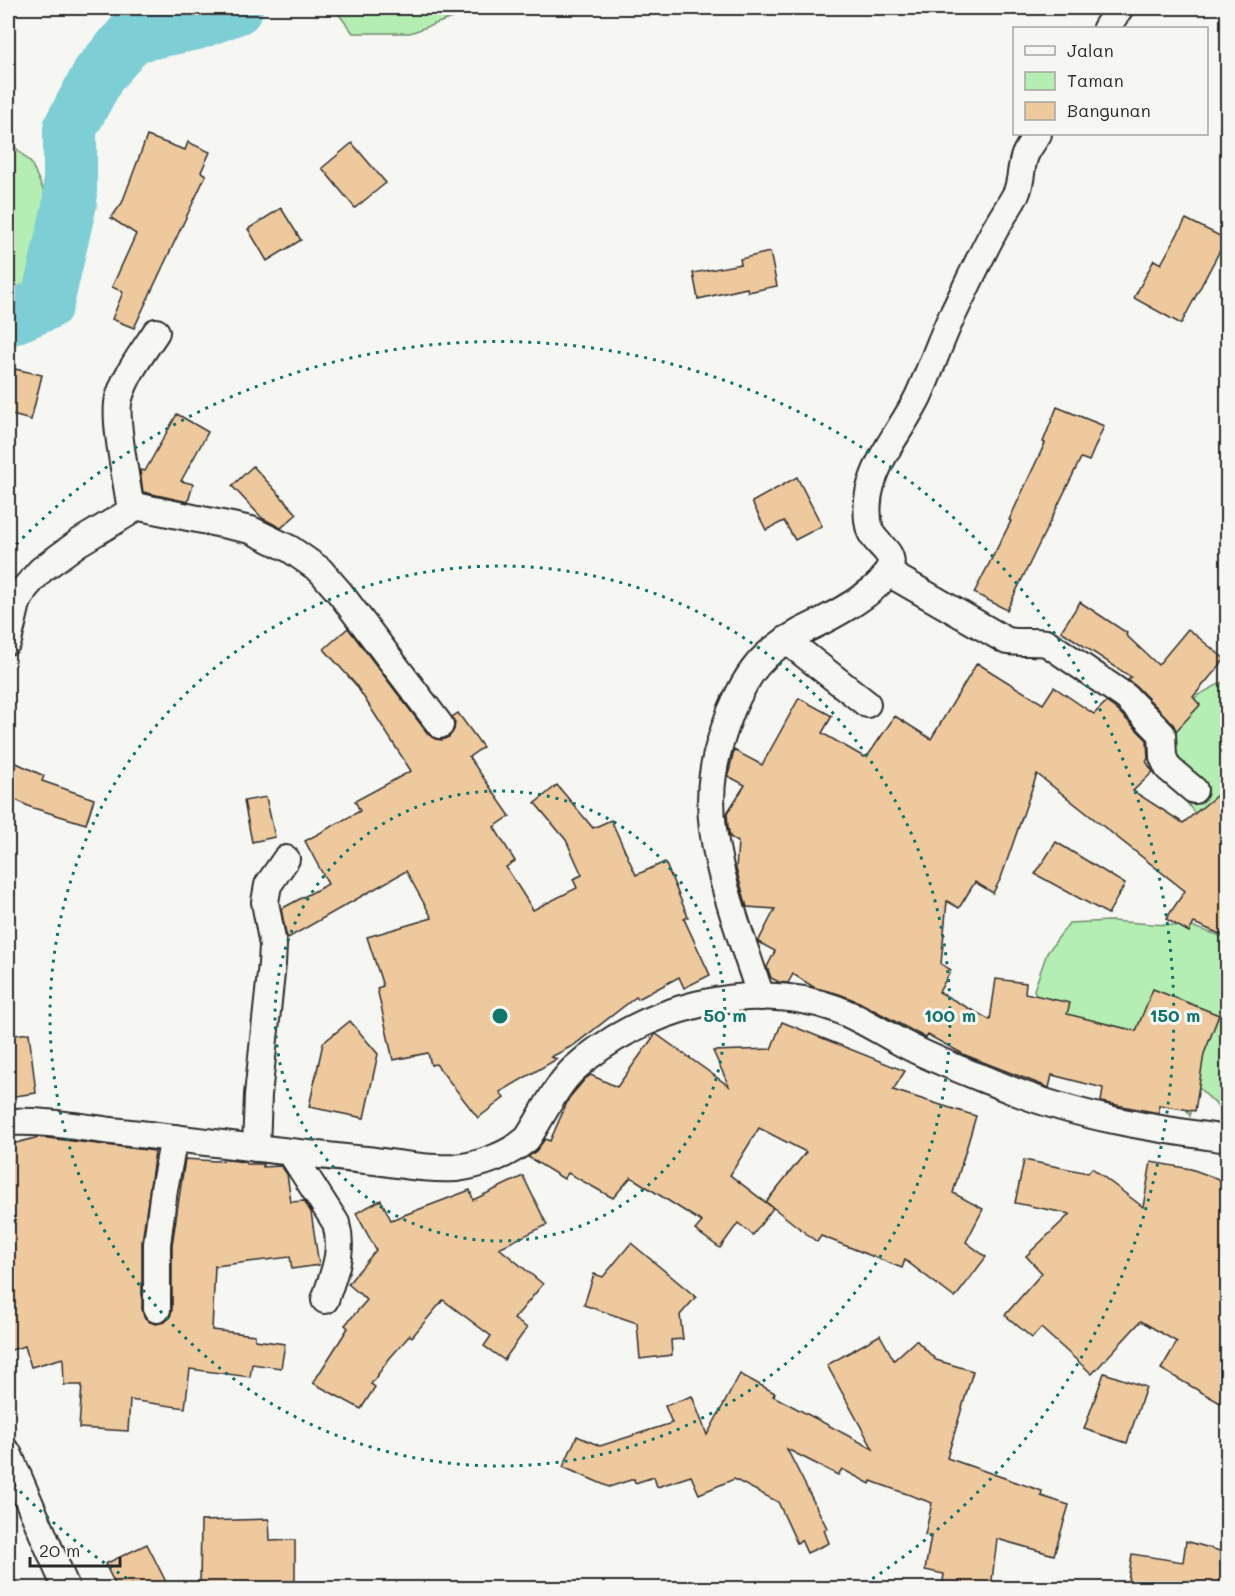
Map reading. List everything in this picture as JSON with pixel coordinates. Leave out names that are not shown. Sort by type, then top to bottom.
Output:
[{"type":"street","points":[[1107,27],[1120,8]]},
{"type":"street","points":[[761,997],[717,858],[711,815],[712,775],[720,738],[744,681],[765,656],[786,640],[870,592],[887,572],[891,562],[889,554],[878,544],[870,530],[868,504],[870,487],[883,455],[908,417],[950,320],[993,233],[1015,195],[1021,182],[1025,155],[1037,135]]},
{"type":"street","points":[[8,641],[17,603],[41,570],[78,543],[128,513],[130,505],[117,414],[119,398],[132,370],[156,332]]},
{"type":"street","points":[[130,505],[251,530],[290,549],[320,570],[440,725]]},
{"type":"street","points":[[887,572],[1007,641],[1047,643],[1126,697],[1162,734],[1163,757],[1168,768],[1194,790]]},
{"type":"street","points":[[786,640],[867,704]]},
{"type":"street","points":[[256,1148],[258,1095],[269,1006],[273,945],[265,902],[268,885],[286,859]]},
{"type":"street","points":[[8,1122],[54,1124],[291,1153],[384,1161],[428,1168],[457,1168],[491,1160],[527,1139],[573,1069],[634,1027],[670,1012],[696,1005],[761,997],[810,1001],[833,1008],[867,1022],[903,1044],[941,1062],[1014,1091],[1078,1111],[1174,1131],[1227,1138]]},
{"type":"street","points":[[157,1309],[157,1244],[174,1138]]},
{"type":"street","points":[[291,1153],[336,1223],[340,1251],[325,1300]]},
{"type":"street","points":[[8,1454],[66,1588]]},
{"type":"green space","points":[[334,8],[471,8],[463,14],[410,33],[353,33]]},
{"type":"green space","points":[[8,140],[31,163],[45,194],[58,262],[53,297],[28,325],[8,336]]},
{"type":"green space","points":[[1227,680],[1227,815],[1196,815],[1176,788],[1170,754],[1171,721],[1198,695]]},
{"type":"green space","points":[[1111,921],[1193,927],[1227,938],[1227,1115],[1199,1088],[1190,1116],[1171,1079],[1157,1106],[1046,1022],[1034,990],[1047,953],[1069,923]]},
{"type":"building","points":[[147,136],[185,150],[188,142],[210,152],[201,172],[206,175],[134,328],[112,319],[123,292],[112,287],[136,234],[111,218],[122,203]]},
{"type":"building","points":[[352,143],[386,183],[355,208],[322,168]]},
{"type":"building","points":[[281,208],[301,240],[267,261],[248,229]]},
{"type":"building","points":[[1186,219],[1226,239],[1181,324],[1134,298],[1154,260],[1161,264]]},
{"type":"building","points":[[770,252],[777,286],[748,292],[747,288],[698,299],[693,273],[741,264],[740,259]]},
{"type":"building","points":[[15,369],[42,375],[31,420],[8,414],[8,400]]},
{"type":"building","points":[[1057,407],[1104,426],[1089,461],[1081,458],[1007,610],[974,593],[1011,521],[1009,520],[1045,443],[1043,442]]},
{"type":"building","points":[[177,414],[208,432],[181,481],[193,484],[188,502],[143,492],[140,470],[145,471]]},
{"type":"building","points":[[253,466],[297,514],[281,528],[262,518],[232,486]]},
{"type":"building","points":[[797,477],[822,526],[795,540],[784,521],[766,530],[752,502]]},
{"type":"building","points":[[1080,602],[1127,633],[1126,635],[1158,665],[1188,629],[1225,659],[1193,697],[1200,705],[1176,731],[1173,724],[1128,680],[1131,677],[1061,631]]},
{"type":"building","points":[[348,628],[428,734],[435,739],[442,740],[449,737],[454,730],[455,723],[452,717],[458,713],[483,747],[469,757],[510,816],[494,827],[515,861],[506,867],[533,910],[577,888],[573,879],[582,875],[566,840],[535,803],[557,785],[593,828],[611,820],[636,875],[665,862],[688,917],[684,919],[710,975],[684,988],[679,977],[638,999],[636,997],[574,1045],[551,1057],[557,1059],[500,1092],[504,1098],[478,1118],[436,1064],[431,1065],[428,1053],[393,1060],[377,988],[383,986],[367,937],[432,918],[406,871],[288,938],[286,934],[281,909],[328,884],[305,841],[360,811],[355,801],[411,771],[356,685],[324,649]]},
{"type":"building","points":[[977,663],[1043,704],[1054,687],[1094,714],[1106,702],[1116,709],[1147,740],[1148,759],[1146,761],[1153,772],[1133,791],[1183,823],[1227,787],[1227,937],[1194,923],[1189,932],[1166,919],[1185,891],[1037,774],[1001,878],[993,893],[975,882],[959,908],[947,901],[941,964],[951,970],[939,992],[990,1020],[996,979],[1026,983],[1025,993],[1070,1003],[1067,1014],[1136,1031],[1153,989],[1219,1015],[1204,1054],[1195,1111],[1159,1105],[1159,1113],[1101,1102],[1103,1088],[1052,1075],[1049,1088],[965,1055],[928,1035],[926,1038],[859,1002],[815,988],[793,974],[788,983],[771,978],[767,967],[775,951],[758,942],[775,909],[747,907],[736,869],[738,842],[730,837],[728,827],[727,813],[745,785],[728,776],[734,750],[762,765],[799,698],[832,716],[822,733],[864,757],[867,757],[895,716],[931,739]]},
{"type":"building","points":[[8,759],[44,776],[42,781],[94,799],[86,824],[30,807],[8,796]]},
{"type":"building","points":[[266,797],[275,837],[252,842],[244,801]]},
{"type":"building","points":[[1056,842],[1125,884],[1108,914],[1035,874]]},
{"type":"building","points":[[350,1021],[378,1054],[364,1118],[309,1107],[323,1043]]},
{"type":"building","points":[[782,1022],[905,1071],[893,1090],[976,1116],[953,1193],[983,1209],[966,1242],[986,1257],[955,1298],[905,1260],[902,1268],[821,1236],[817,1242],[766,1202],[806,1152],[759,1128],[730,1175],[773,1208],[753,1235],[738,1223],[720,1248],[695,1230],[702,1222],[631,1177],[613,1198],[568,1173],[564,1179],[528,1157],[545,1139],[550,1141],[569,1098],[585,1079],[591,1075],[617,1087],[656,1034],[729,1086],[713,1051],[771,1049]]},
{"type":"building","points":[[29,1033],[36,1093],[8,1097],[8,1036]]},
{"type":"building","points":[[39,1137],[155,1151],[142,1242],[142,1309],[144,1317],[156,1324],[165,1322],[172,1310],[172,1245],[185,1159],[228,1160],[246,1164],[263,1164],[263,1167],[281,1166],[287,1174],[291,1202],[304,1201],[311,1212],[319,1265],[292,1269],[290,1257],[215,1266],[212,1330],[255,1335],[255,1340],[285,1344],[281,1368],[252,1364],[250,1377],[190,1369],[185,1408],[130,1400],[128,1431],[79,1428],[82,1385],[64,1385],[63,1358],[31,1367],[25,1346],[8,1351],[8,1145]]},
{"type":"building","points":[[1024,1160],[1088,1173],[1092,1168],[1143,1207],[1151,1162],[1191,1169],[1227,1182],[1227,1407],[1161,1369],[1177,1342],[1141,1321],[1092,1374],[1041,1328],[1032,1338],[1005,1315],[1042,1273],[1026,1256],[1070,1214],[1015,1203]]},
{"type":"building","points":[[523,1176],[547,1225],[499,1248],[543,1284],[514,1319],[527,1328],[504,1360],[484,1346],[491,1336],[443,1300],[412,1337],[410,1335],[389,1359],[371,1384],[375,1387],[361,1409],[313,1383],[348,1328],[345,1325],[367,1300],[348,1284],[376,1250],[356,1213],[381,1200],[391,1220],[470,1190],[473,1200]]},
{"type":"building","points":[[631,1243],[696,1297],[680,1315],[683,1339],[671,1340],[672,1355],[640,1359],[637,1323],[584,1305],[594,1274],[603,1277]]},
{"type":"building","points":[[880,1335],[894,1360],[916,1340],[936,1360],[973,1371],[947,1458],[1042,1491],[1041,1496],[1069,1505],[1054,1555],[997,1539],[991,1588],[942,1588],[944,1574],[925,1570],[931,1536],[925,1535],[932,1503],[871,1481],[870,1484],[842,1469],[838,1475],[787,1449],[827,1528],[824,1530],[829,1543],[807,1553],[801,1540],[797,1543],[778,1502],[734,1479],[699,1494],[691,1476],[657,1487],[654,1477],[635,1483],[634,1479],[609,1487],[563,1467],[577,1436],[600,1446],[672,1423],[665,1406],[692,1396],[707,1435],[740,1374],[775,1393],[773,1396],[873,1449],[827,1365]]},
{"type":"building","points":[[1104,1373],[1146,1387],[1127,1443],[1084,1429]]},
{"type":"building","points":[[269,1519],[270,1541],[295,1540],[295,1581],[250,1583],[250,1588],[207,1588],[207,1583],[200,1584],[201,1521]]},
{"type":"building","points":[[1186,1541],[1227,1553],[1227,1588],[1127,1588],[1132,1554],[1183,1562]]},
{"type":"building","points":[[147,1544],[169,1588],[117,1588],[105,1564]]},
{"type":"waterway","points":[[8,319],[47,303],[70,203],[70,128],[99,74],[132,36],[196,23],[236,8]]}]
